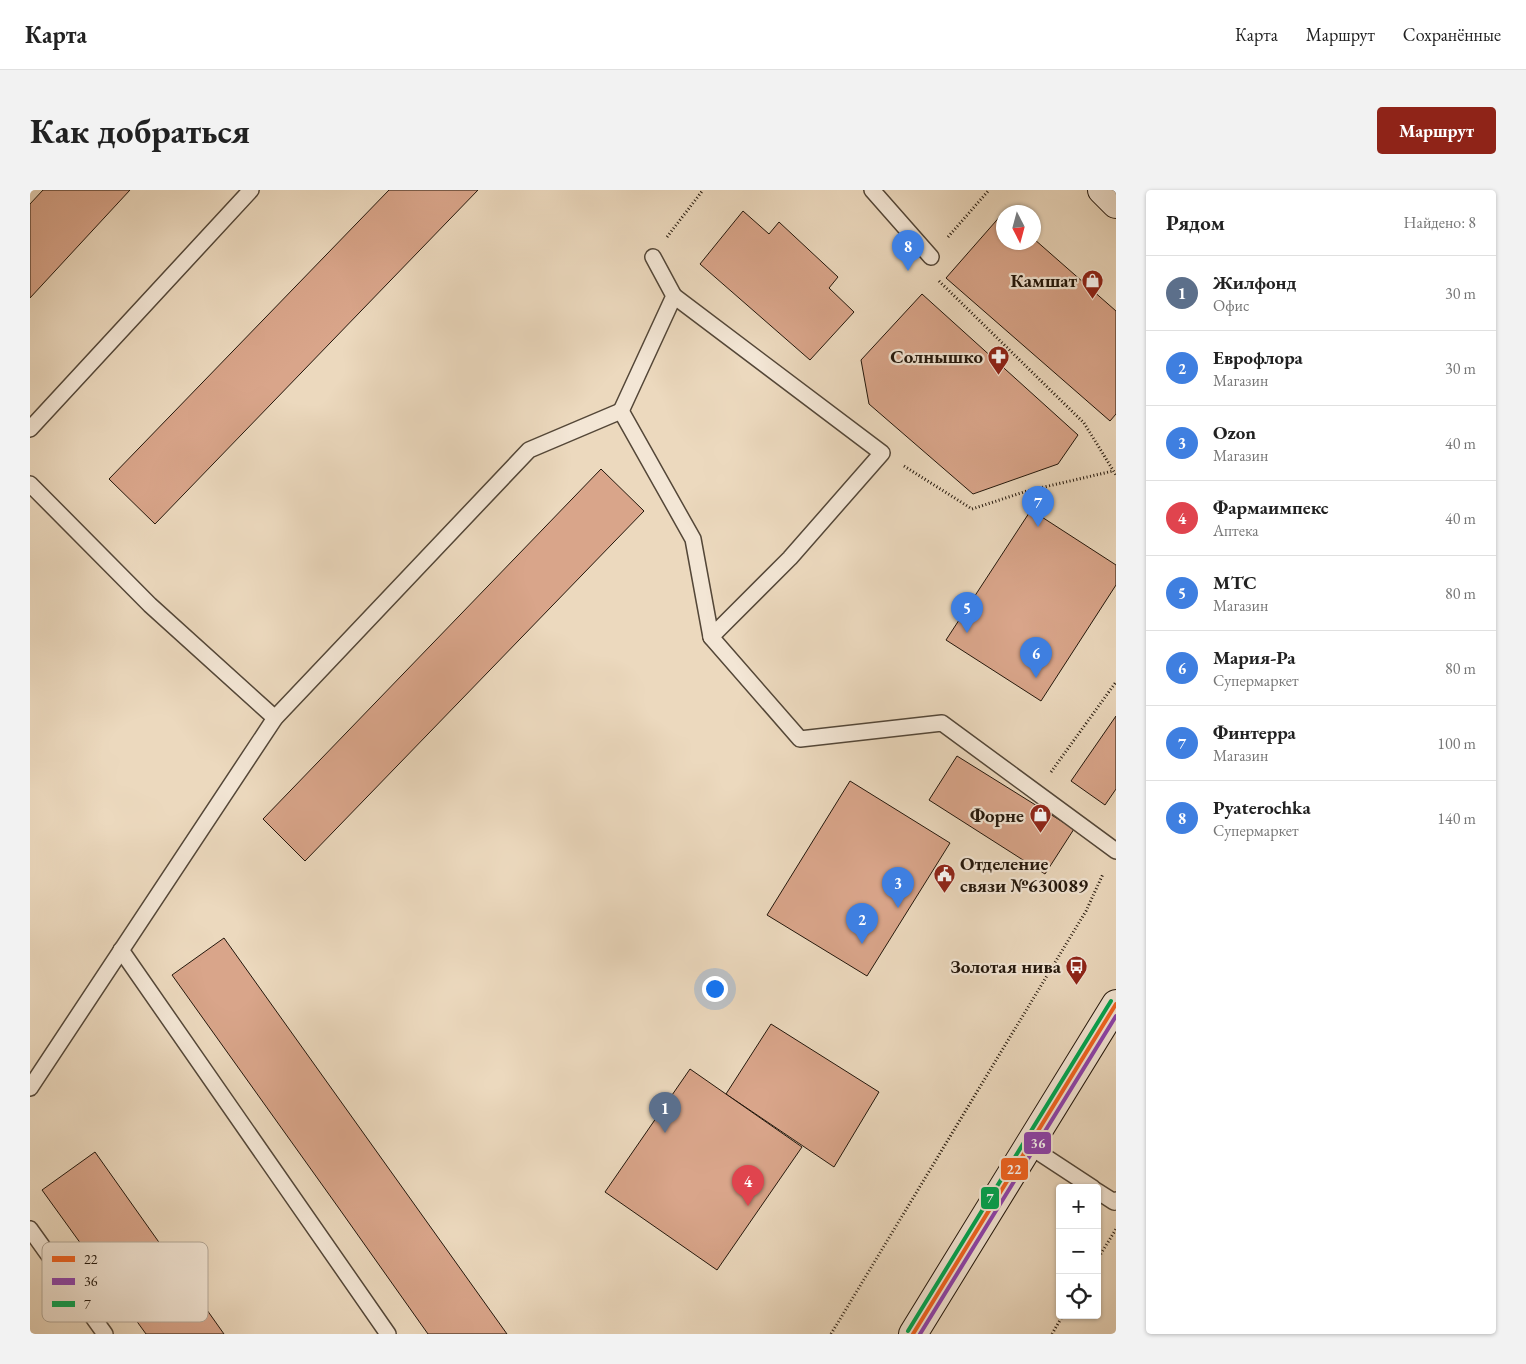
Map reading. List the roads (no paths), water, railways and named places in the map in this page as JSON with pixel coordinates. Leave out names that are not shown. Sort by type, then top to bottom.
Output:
[{"type":"main road","points":[[1102,190],[1116,204]]},
{"type":"main road","points":[[913,1334],[1116,1004]]},
{"type":"lane","points":[[30,429],[251,190]]},
{"type":"lane","points":[[872,190],[931,257]]},
{"type":"lane","points":[[653,257],[674,296],[882,453],[790,558],[712,637]]},
{"type":"lane","points":[[30,1088],[275,718],[529,450],[621,411],[674,296]]},
{"type":"lane","points":[[621,411],[693,539],[712,637],[800,739],[942,724],[1115,851]]},
{"type":"lane","points":[[30,484],[150,605],[275,718]]},
{"type":"lane","points":[[121,950],[388,1334]]},
{"type":"lane","points":[[1028,1146],[1086,1184]]},
{"type":"lane","points":[[1101,1194],[1114,1202],[1116,1200]]},
{"type":"lane","points":[[30,1229],[42,1246]]},
{"type":"lane","points":[[96,1322],[104,1334]]},
{"type":"place","name":"Pyaterochka","points":[[908,271]]},
{"type":"place","name":"Камшат","points":[[1093,299]]},
{"type":"place","name":"Солнышко","points":[[999,375]]},
{"type":"place","name":"Финтерра","points":[[1038,527]]},
{"type":"place","name":"МТС","points":[[967,633]]},
{"type":"place","name":"Мария-Ра","points":[[1036,678]]},
{"type":"place","name":"Форне","points":[[1040,834]]},
{"type":"place","name":"Отделение связи №630089","points":[[944,893]]},
{"type":"place","name":"Ozon","points":[[898,908]]},
{"type":"place","name":"Еврофлора","points":[[862,944]]},
{"type":"place","name":"Золотая нива","points":[[1077,985]]},
{"type":"place","name":"Жилфонд","points":[[665,1133]]},
{"type":"place","name":"Фармаимпекс","points":[[748,1206]]}]
